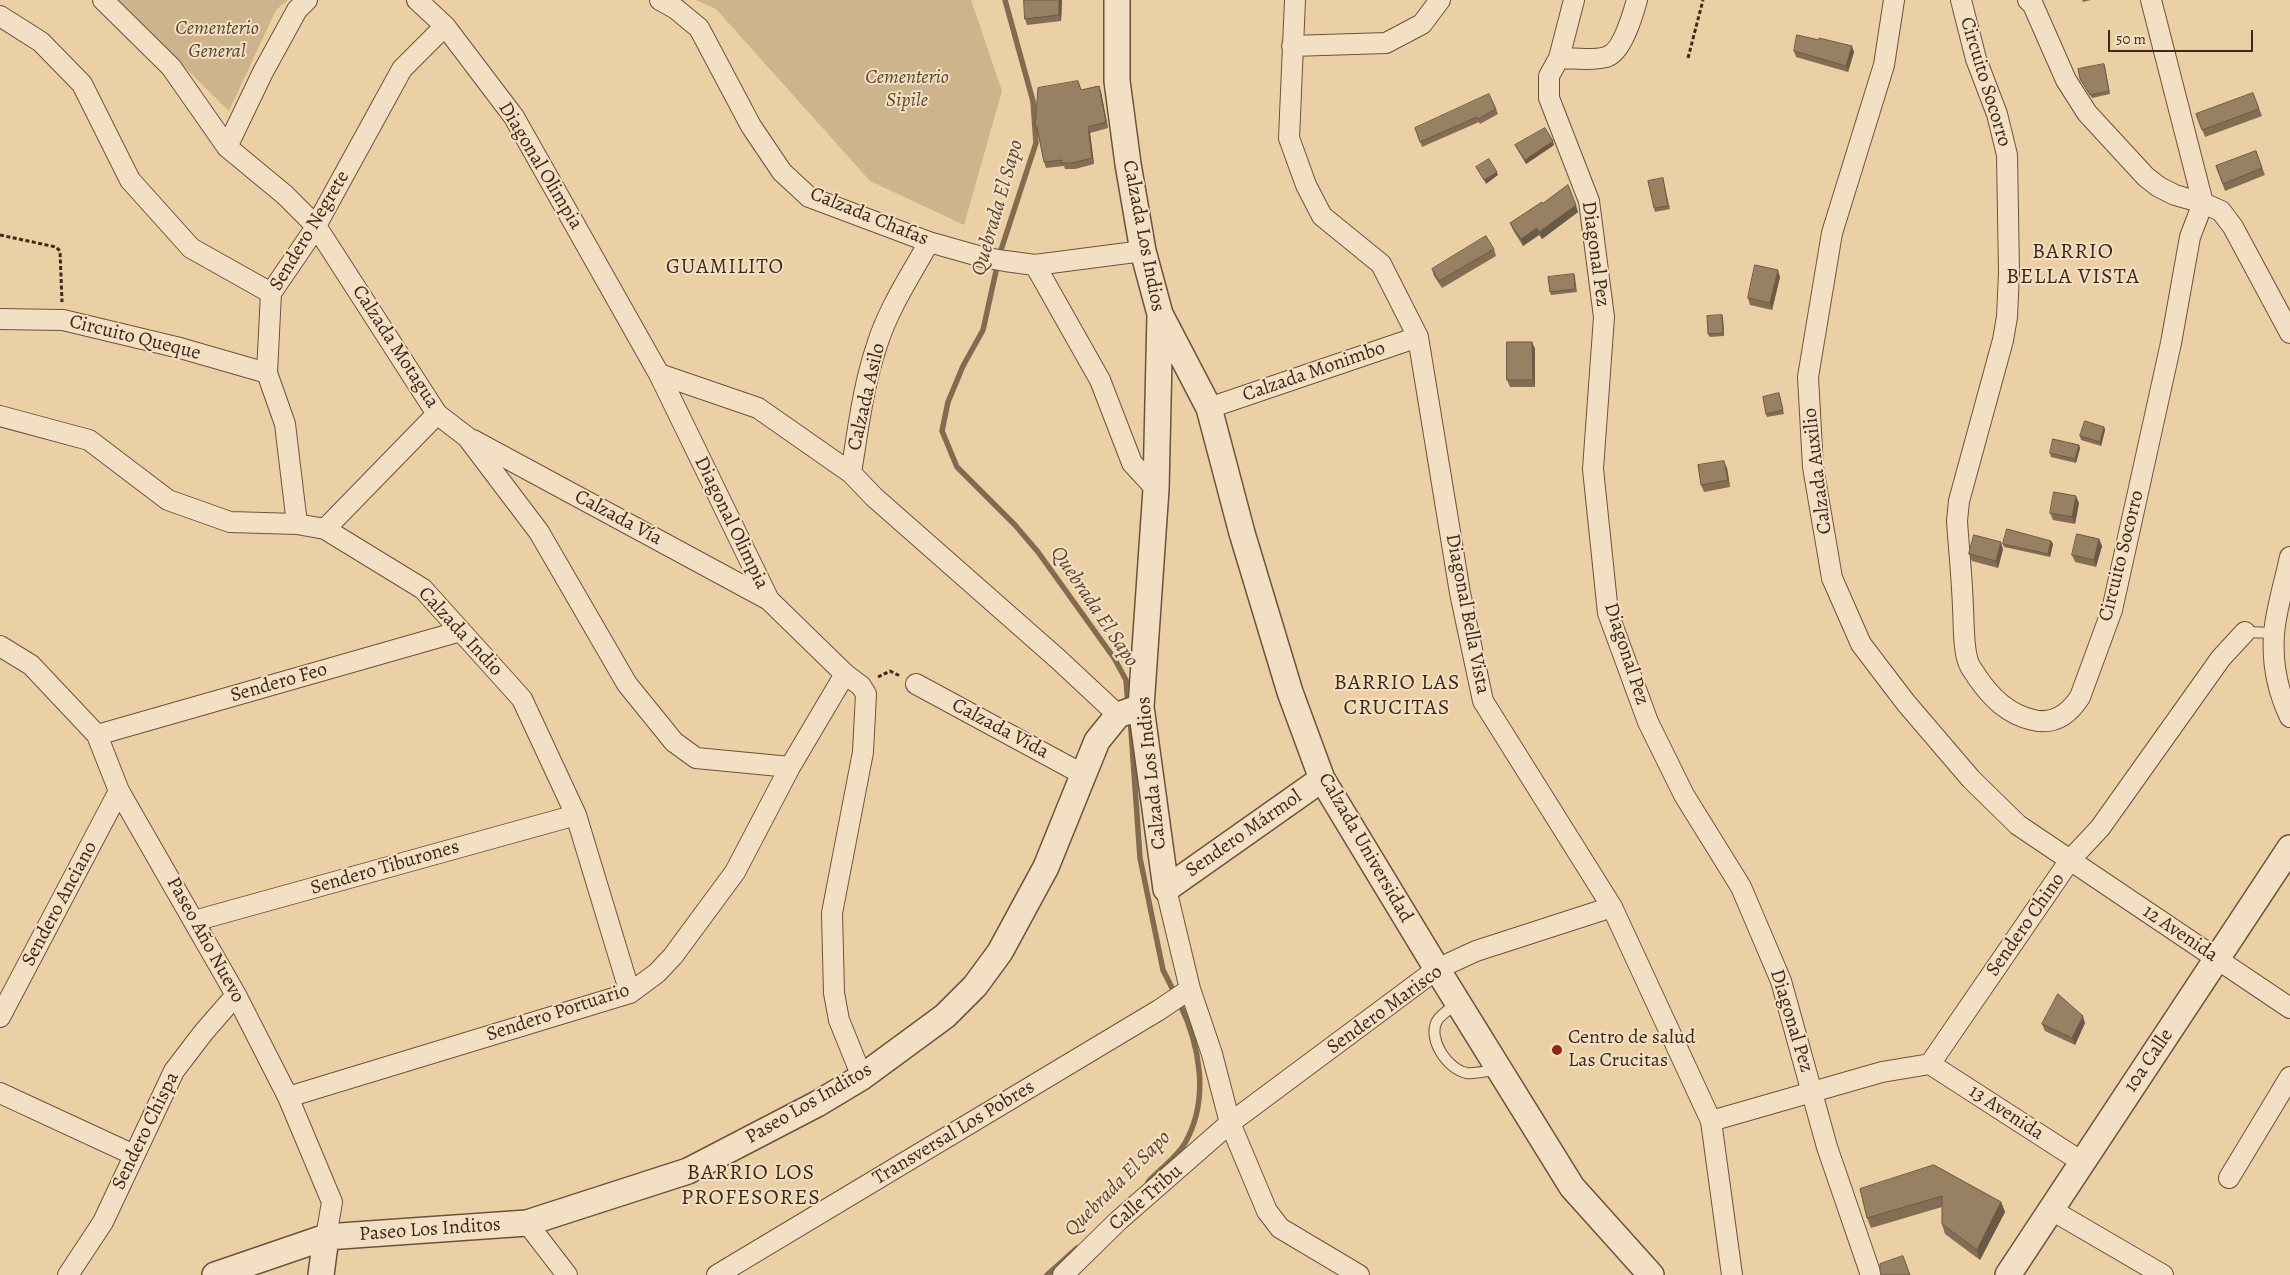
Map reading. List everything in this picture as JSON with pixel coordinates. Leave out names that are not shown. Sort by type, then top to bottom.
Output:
[{"type":"street","name":"Calzada Motagua","points":[[103,0],[171,67],[228,147],[285,195],[316,226],[437,414],[467,437],[539,532],[627,684],[674,742],[696,758],[790,767]]},
{"type":"street","points":[[228,147],[263,72],[297,10],[307,0]]},
{"type":"street","name":"Diagonal Olimpia","points":[[417,0],[445,26],[514,117],[659,374],[769,600],[853,680]]},
{"type":"street","name":"Calzada Chafas","points":[[660,0],[676,9],[699,28],[751,126],[782,172],[809,197],[928,242],[1004,261],[1035,265],[1143,251]]},
{"type":"street","name":"Calzada Los Indios","points":[[1117,0],[1117,81],[1128,164],[1143,251],[1160,314],[1156,489],[1129,711],[1185,992],[1212,1054],[1230,1123],[1267,1211],[1280,1228],[1359,1275]]},
{"type":"street","name":"Diagonal Bella Vista","points":[[1295,0],[1289,138],[1306,185],[1322,216],[1381,264],[1418,337],[1460,593],[1483,701],[1612,907],[1711,1121],[1732,1275]]},
{"type":"street","points":[[1292,46],[1386,43],[1422,24],[1440,0]]},
{"type":"street","name":"Diagonal Pez","points":[[1574,0],[1559,58],[1549,76],[1549,98],[1589,201],[1604,317],[1593,469],[1608,613],[1648,722],[1684,795],[1745,896],[1781,981],[1827,1147],[1871,1275]]},
{"type":"street","points":[[1559,58],[1607,57],[1614,52],[1630,25],[1637,0]]},
{"type":"street","name":"Calzada Auxilio","points":[[1894,0],[1884,65],[1832,233],[1808,377],[1813,467],[1832,578],[1861,644],[1906,703],[1959,766],[2018,825],[2070,860]]},
{"type":"street","name":"Circuito Socorro","points":[[1961,0],[1976,59],[1997,114],[2007,155],[2010,273],[2007,317],[2002,340],[1959,501],[1957,520],[1965,636],[1969,664],[1990,695],[2006,709],[2027,719],[2050,721],[2064,716],[2073,707],[2080,697],[2112,610],[2171,343],[2190,237],[2203,203]]},
{"type":"street","points":[[2028,0],[2033,5],[2066,80],[2087,114],[2146,177],[2159,187],[2175,195],[2203,203],[2221,212],[2233,227],[2290,333]]},
{"type":"street","points":[[2150,0],[2203,203]]},
{"type":"street","points":[[0,16],[42,42],[82,84],[130,180],[191,248],[271,293]]},
{"type":"street","name":"Sendero Negrete","points":[[297,524],[285,424],[267,373],[271,293],[316,226],[402,70],[445,26]]},
{"type":"street","name":"Calzada Asilo","points":[[851,473],[862,407],[877,344],[893,308],[928,242]]},
{"type":"street","points":[[1035,265],[1100,380],[1132,464],[1156,489]]},
{"type":"street","name":"Calzada Universidad","points":[[1160,314],[1209,408],[1242,533],[1290,692],[1322,779],[1458,1004],[1572,1187],[1652,1275]]},
{"type":"street","name":"Circuito Queque","points":[[0,319],[64,320],[180,348],[267,373]]},
{"type":"street","name":"Calzada Monimbo","points":[[1209,408],[1418,337]]},
{"type":"street","points":[[659,374],[758,408],[851,473],[874,497],[1058,659],[1129,711]]},
{"type":"street","points":[[325,529],[437,414]]},
{"type":"street","name":"Calzada Indio","points":[[0,416],[89,440],[168,500],[230,522],[297,524],[325,529],[423,589],[522,699],[576,815],[630,993]]},
{"type":"street","name":"Calzada Vía","points":[[467,437],[769,600]]},
{"type":"street","points":[[2290,557],[2274,633],[2279,690],[2290,717]]},
{"type":"street","name":"Sendero Feo","points":[[97,735],[461,631]]},
{"type":"street","name":"Sendero Chino","points":[[1930,1064],[2070,860],[2100,828],[2221,658],[2245,632]]},
{"type":"street","name":"Paseo Año Nuevo","points":[[0,646],[31,665],[97,735],[120,791],[236,995],[288,1097],[332,1202],[321,1275]]},
{"type":"street","points":[[853,680],[866,694],[863,752],[832,913],[834,993],[839,1020],[862,1077]]},
{"type":"street","name":"Sendero Portuario","points":[[288,1097],[630,993],[657,973],[673,956],[735,872],[790,767],[853,680]]},
{"type":"street","name":"Calzada Vida","points":[[916,684],[1084,774]]},
{"type":"street","name":"Paseo Los Inditos","points":[[215,1275],[326,1237],[527,1223],[688,1171],[817,1104],[862,1077],[945,1016],[975,986],[1000,952],[1046,867],[1097,741],[1129,711]]},
{"type":"street","name":"Sendero Mármol","points":[[1166,889],[1322,779]]},
{"type":"street","name":"Sendero Anciano","points":[[0,1016],[120,791]]},
{"type":"street","name":"Sendero Tiburones","points":[[194,921],[576,815]]},
{"type":"street","name":"10a Calle","points":[[2008,1275],[2290,848]]},
{"type":"street","name":"12 Avenida","points":[[2070,860],[2290,1008]]},
{"type":"street","name":"Sendero Marisco","points":[[1230,1123],[1437,969],[1476,951],[1612,907]]},
{"type":"street","name":"Transversal Los Pobres","points":[[717,1275],[1159,1010],[1185,992]]},
{"type":"street","name":"Sendero Chispa","points":[[68,1275],[103,1222],[174,1071],[203,1033],[236,995]]},
{"type":"street","points":[[1711,1121],[1811,1090],[1882,1072],[1930,1064]]},
{"type":"street","name":"13 Avenida","points":[[1930,1064],[2082,1162]]},
{"type":"street","points":[[2228,1178],[2290,1077]]},
{"type":"street","points":[[0,1093],[134,1155]]},
{"type":"street","name":"Calle Tribu","points":[[1063,1275],[1118,1222],[1230,1123]]},
{"type":"street","points":[[2050,1209],[2163,1275]]},
{"type":"street","points":[[527,1223],[567,1275]]},
{"type":"lane","name":"Sendero Chino","points":[[2245,632],[2274,633]]},
{"type":"lane","points":[[1458,1004],[1442,1014],[1436,1022],[1434,1033],[1440,1050],[1449,1065],[1466,1073],[1499,1069]]},
{"type":"path","points":[[1688,58],[1703,0]]},
{"type":"path","points":[[0,236],[48,244],[60,251],[64,320]]},
{"type":"path","points":[[853,680],[890,671],[916,684]]},
{"type":"green space","name":"Cementerio General","points":[[117,0],[288,0],[276,10],[229,111]]},
{"type":"green space","name":"Cementerio Sipile","points":[[696,0],[971,0],[1002,91],[964,225],[870,181],[716,9]]},
{"type":"building","points":[[1024,0],[1059,0],[1059,15],[1025,19]]},
{"type":"building","points":[[1797,35],[1852,46],[1846,66],[1794,51]]},
{"type":"building","points":[[2104,64],[2109,91],[2090,95],[2080,79],[2078,69]]},
{"type":"building","points":[[1078,81],[1081,90],[1099,86],[1106,122],[1088,127],[1092,158],[1072,163],[1062,163],[1062,160],[1044,162],[1037,127],[1035,127],[1038,88]]},
{"type":"building","points":[[2253,93],[2259,109],[2202,130],[2196,114]]},
{"type":"building","points":[[1489,94],[1496,109],[1478,119],[1477,117],[1420,142],[1415,128]]},
{"type":"building","points":[[1545,128],[1553,141],[1525,160],[1515,145]]},
{"type":"building","points":[[2256,151],[2262,168],[2223,184],[2216,166]]},
{"type":"building","points":[[1489,159],[1497,172],[1484,180],[1476,167]]},
{"type":"building","points":[[1663,178],[1668,206],[1654,208],[1648,181]]},
{"type":"building","points":[[1568,185],[1576,205],[1539,232],[1537,228],[1521,239],[1510,223]]},
{"type":"building","points":[[1486,236],[1494,249],[1439,281],[1432,269]]},
{"type":"building","points":[[1755,265],[1778,270],[1770,303],[1748,298]]},
{"type":"building","points":[[1574,274],[1575,289],[1550,292],[1548,277]]},
{"type":"building","points":[[1722,315],[1723,333],[1708,334],[1707,316]]},
{"type":"building","points":[[1507,342],[1532,342],[1533,380],[1507,380]]},
{"type":"building","points":[[1779,393],[1783,410],[1766,414],[1763,397]]},
{"type":"building","points":[[2085,421],[2104,427],[2100,442],[2080,436]]},
{"type":"building","points":[[2053,439],[2079,445],[2075,459],[2050,453]]},
{"type":"building","points":[[1724,461],[1728,480],[1701,485],[1698,465]]},
{"type":"building","points":[[2054,492],[2076,496],[2072,517],[2050,513]]},
{"type":"building","points":[[2007,529],[2051,541],[2048,554],[2003,544]]},
{"type":"building","points":[[2077,534],[2099,539],[2094,560],[2072,555]]},
{"type":"building","points":[[1974,535],[2001,542],[1996,561],[1969,554]]},
{"type":"building","points":[[2058,994],[2083,1016],[2072,1038],[2042,1024]]},
{"type":"building","points":[[1934,1165],[2001,1202],[1977,1250],[1942,1224],[1942,1196],[1867,1218],[1860,1189]]},
{"type":"building","points":[[1903,1256],[1910,1275],[1881,1275],[1880,1264]]},
{"type":"waterway","name":"Quebrada El Sapo","points":[[1005,0],[1033,101],[1036,143],[1000,253],[983,330],[963,366],[948,402],[942,431],[957,467],[1015,525],[1038,552],[1114,658],[1126,680],[1128,705]]},
{"type":"waterway","name":"Quebrada El Sapo","points":[[1130,716],[1140,858],[1163,970],[1175,994]]},
{"type":"waterway","name":"Quebrada El Sapo","points":[[1148,1182],[1182,1148],[1193,1126],[1198,1108],[1200,1090],[1197,1054],[1179,1002]]},
{"type":"waterway","name":"Quebrada El Sapo","points":[[1047,1275],[1077,1248]]},
{"type":"place","name":"Centro de salud Las Crucitas","points":[[1557,1050]]},
{"type":"district","name":"BARRIO BELLA VISTA","points":[[2073,266]]},
{"type":"district","name":"GUAMILITO","points":[[725,268]]},
{"type":"district","name":"BARRIO LAS CRUCITAS","points":[[1397,696]]},
{"type":"district","name":"BARRIO LOS PROFESORES","points":[[751,1186]]}]
